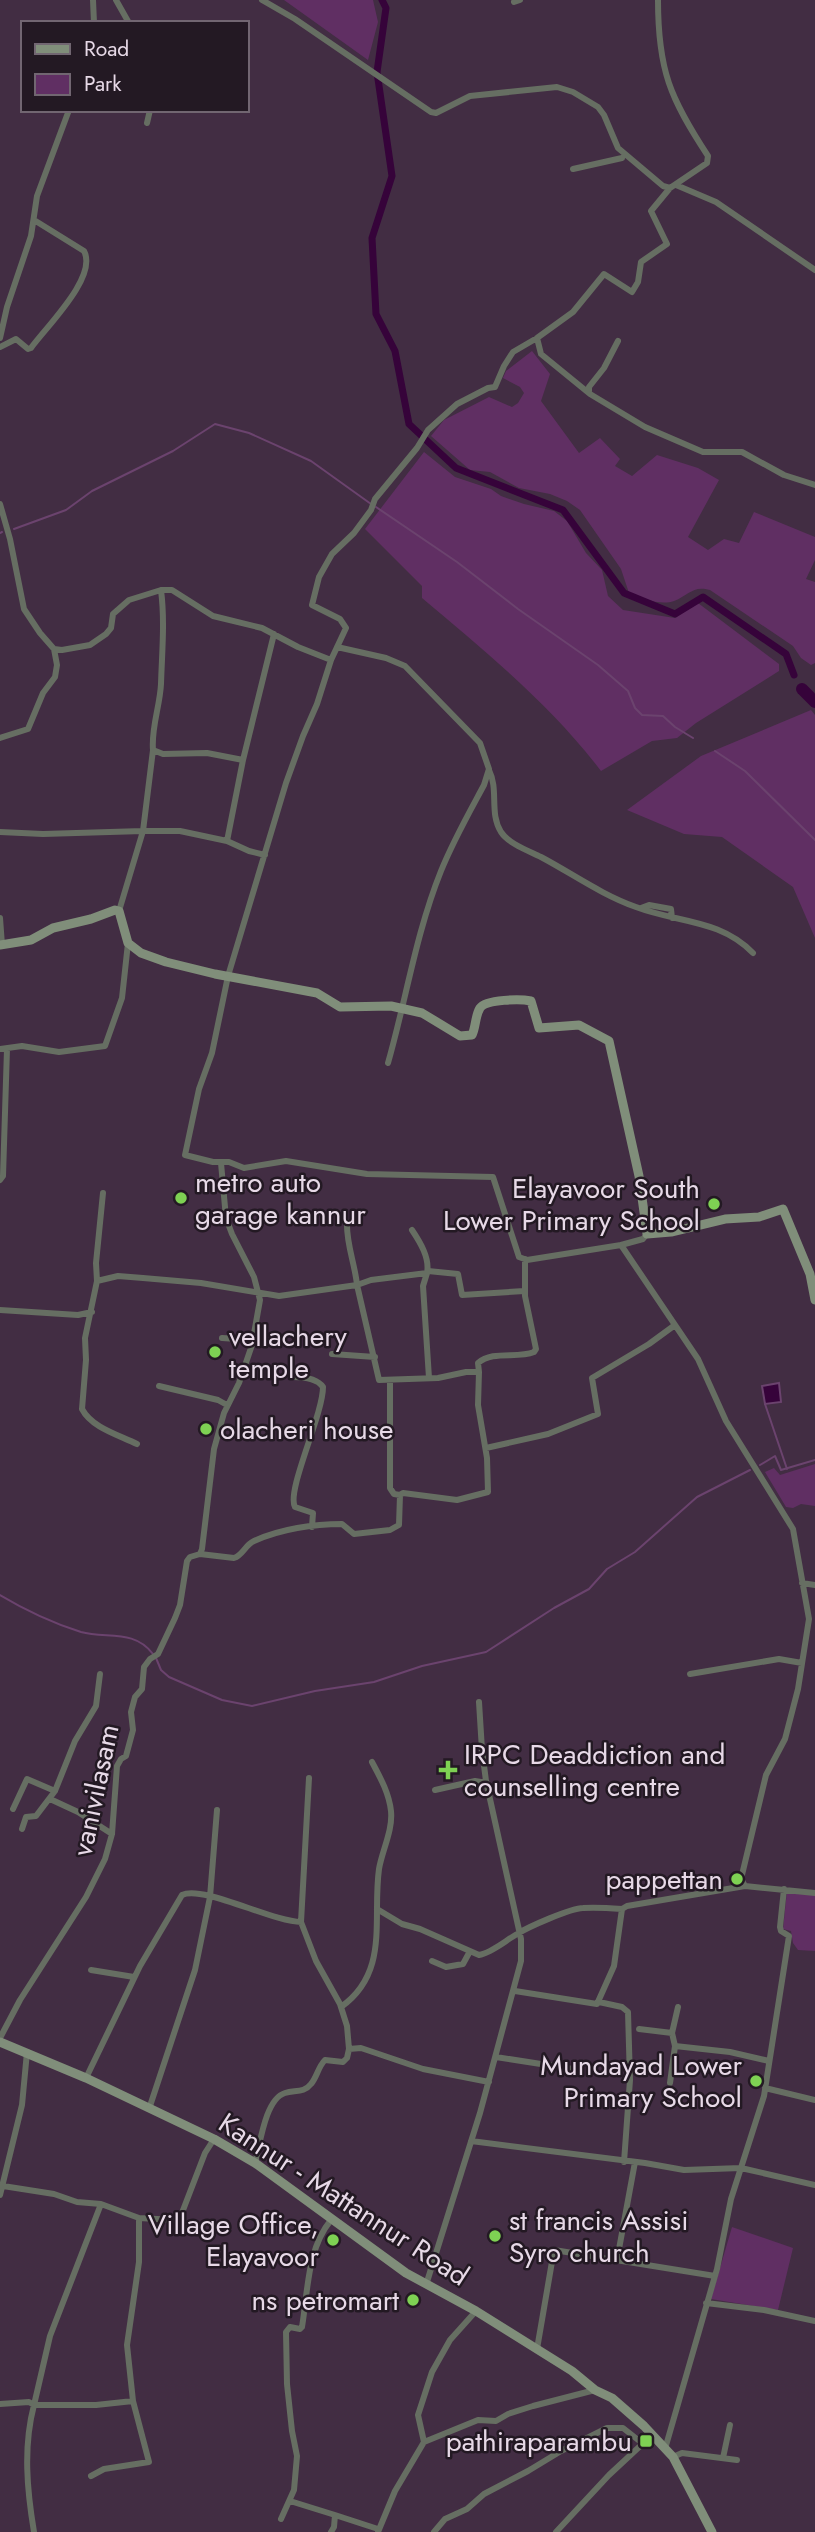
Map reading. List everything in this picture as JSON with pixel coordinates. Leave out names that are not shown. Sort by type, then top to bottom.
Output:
[{"type":"main road","points":[[1,945],[31,940],[62,925],[91,919],[110,910],[119,911],[128,943],[141,953],[166,962],[317,993],[340,1007],[391,1006],[422,1013],[460,1036],[472,1035],[478,1012],[485,1003],[527,1000],[534,1004],[539,1028],[579,1025],[609,1041],[639,1176],[647,1234],[671,1232],[725,1219],[759,1217],[783,1209],[810,1274],[815,1300]]},
{"type":"main road","name":"Kannur - Mattannur Road","points":[[0,2040],[214,2139],[255,2163],[331,2220],[426,2285],[476,2311],[572,2371],[595,2390],[612,2398],[673,2458],[712,2532]]},
{"type":"street","points":[[93,0],[94,21]]},
{"type":"street","points":[[116,0],[128,21]]},
{"type":"street","points":[[262,0],[436,113],[470,96],[557,87],[573,92],[598,107],[618,148],[663,186],[673,186],[716,202],[815,270]]},
{"type":"street","points":[[647,1234],[643,1239],[621,1245],[525,1259],[519,1257],[493,1177],[367,1174],[286,1161],[244,1168],[229,1162],[221,1163],[185,1155],[198,1089],[212,1053],[229,976],[286,783],[331,660],[345,634],[344,624],[340,619],[312,606],[319,577],[332,554],[345,544],[371,510],[375,499],[428,430],[457,404],[495,387],[503,366],[513,352],[573,312],[604,274],[632,292],[638,282],[641,262],[667,244],[651,211],[673,186],[707,163],[708,156],[673,98],[658,36],[658,0]]},
{"type":"street","points":[[0,338],[34,220],[37,196],[68,112]]},
{"type":"street","points":[[147,123],[150,112]]},
{"type":"street","points":[[573,169],[622,158]]},
{"type":"street","points":[[0,347],[16,339],[28,349],[31,348],[79,285],[86,268],[84,251],[34,220]]},
{"type":"street","points":[[537,338],[541,354],[589,391],[594,398],[663,436],[703,452],[742,452],[784,475],[815,485]]},
{"type":"street","points":[[589,391],[618,341]]},
{"type":"street","points":[[0,504],[24,609],[54,649],[57,665],[55,677],[43,693],[28,729],[0,738]]},
{"type":"street","points":[[54,649],[90,645],[101,639],[111,628],[116,610],[129,600],[161,590],[179,593],[213,616],[262,628],[331,660]]},
{"type":"street","points":[[119,911],[143,831],[161,683],[165,625],[161,590]]},
{"type":"street","points":[[227,841],[243,760],[274,634]]},
{"type":"street","points":[[337,647],[405,666],[480,743],[493,779],[495,820],[506,838],[613,898],[671,918],[713,926],[740,939],[753,953]]},
{"type":"street","points":[[153,750],[163,754],[207,753],[243,760]]},
{"type":"street","points":[[388,1063],[404,1009],[412,963],[440,872],[484,785],[489,769]]},
{"type":"street","points":[[0,832],[43,834],[180,831],[227,841],[265,855]]},
{"type":"street","points":[[0,918],[1,945]]},
{"type":"street","points":[[0,1180],[4,1176],[3,1049],[22,1046],[59,1052],[105,1046],[122,998],[128,943]]},
{"type":"street","points":[[221,1163],[226,1218],[254,1277],[260,1300],[253,1340],[214,1449],[200,1554],[239,1557],[250,1543],[262,1537],[312,1527],[342,1524],[354,1534],[398,1528],[400,1495]]},
{"type":"street","points":[[103,1193],[96,1263],[97,1281],[85,1338],[82,1409],[85,1415],[99,1426],[137,1444]]},
{"type":"street","points":[[347,1222],[348,1239],[379,1380],[479,1372]]},
{"type":"street","points":[[412,1230],[423,1250],[427,1272],[423,1286],[429,1378]]},
{"type":"street","points":[[621,1245],[698,1359],[726,1421],[793,1529],[809,1619],[785,1739],[766,1775],[743,1866],[741,1879],[745,1886]]},
{"type":"street","points":[[390,1380],[390,1488],[394,1494],[417,1494],[457,1500],[488,1492],[490,1486],[486,1448],[478,1405],[478,1363],[484,1359],[525,1355],[536,1349],[524,1291],[525,1259]]},
{"type":"street","points":[[97,1281],[118,1276],[286,1296],[427,1272],[458,1274],[461,1295],[524,1291]]},
{"type":"street","points":[[0,1310],[74,1315],[92,1312]]},
{"type":"street","points":[[486,1448],[543,1435],[598,1414],[592,1378],[676,1325]]},
{"type":"street","points":[[222,1338],[253,1340]]},
{"type":"street","points":[[332,1354],[375,1357]]},
{"type":"street","points":[[293,1377],[304,1377],[323,1387],[318,1418],[292,1497],[295,1507],[313,1513],[312,1527]]},
{"type":"street","points":[[159,1385],[228,1405]]},
{"type":"street","name":"vanivilasam","points":[[0,2040],[20,2000],[90,1890],[105,1859],[112,1834],[117,1766],[126,1756],[132,1735],[134,1726],[131,1712],[135,1698],[142,1689],[144,1667],[156,1656],[178,1611],[185,1566],[190,1557],[200,1554]]},
{"type":"street","points":[[802,1583],[815,1585]]},
{"type":"street","points":[[690,1674],[779,1659],[802,1663]]},
{"type":"street","points":[[22,1829],[26,1817],[36,1816],[55,1791],[75,1741],[96,1706],[100,1674]]},
{"type":"street","points":[[426,2285],[489,2082],[521,1961],[522,1947],[487,1783],[479,1702]]},
{"type":"street","points":[[341,2007],[356,1997],[361,1989],[379,1935],[379,1868],[391,1812],[386,1789],[372,1762]]},
{"type":"street","points":[[255,2163],[265,2123],[274,2102],[284,2093],[300,2092],[312,2084],[321,2063],[325,2060],[343,2062],[349,2049],[347,2026],[341,2007],[316,1961],[302,1922],[309,1778]]},
{"type":"street","points":[[13,1809],[27,1779],[55,1791]]},
{"type":"street","points":[[435,1790],[475,1781],[487,1783]]},
{"type":"street","points":[[50,1798],[112,1834]]},
{"type":"street","points":[[149,2109],[195,1970],[209,1897],[217,1810]]},
{"type":"street","points":[[377,1909],[402,1924],[479,1955],[487,1954],[519,1933],[581,1908],[622,1909],[745,1886],[815,1893]]},
{"type":"street","points":[[665,2449],[715,2276],[731,2200],[760,2113],[789,1936],[780,1927],[784,1889]]},
{"type":"street","points":[[86,2078],[134,1977],[182,1895],[188,1893],[209,1897],[269,1916],[302,1922]]},
{"type":"street","points":[[599,2002],[616,1960],[622,1909]]},
{"type":"street","points":[[432,1961],[446,1967],[463,1964],[469,1952]]},
{"type":"street","points":[[90,1970],[134,1977]]},
{"type":"street","points":[[515,1991],[599,2002],[622,2007],[628,2012],[630,2080],[624,2162]]},
{"type":"street","points":[[670,2083],[675,2046],[673,2033],[678,2007]]},
{"type":"street","points":[[639,2029],[673,2033]]},
{"type":"street","points":[[675,2046],[730,2052],[769,2061]]},
{"type":"street","points":[[349,2049],[361,2048],[424,2069],[489,2082]]},
{"type":"street","points":[[0,2195],[22,2105],[27,2052]]},
{"type":"street","points":[[496,2057],[573,2069]]},
{"type":"street","points":[[765,2088],[815,2100]]},
{"type":"street","points":[[3,2186],[44,2192],[77,2202],[101,2204],[139,2218],[175,2220],[180,2218],[205,2153],[214,2139]]},
{"type":"street","points":[[471,2141],[684,2170],[741,2168],[815,2185]]},
{"type":"street","points":[[617,2260],[635,2162]]},
{"type":"street","points":[[34,2532],[27,2491],[28,2447],[34,2405],[50,2336],[101,2204]]},
{"type":"street","points":[[91,2476],[104,2469],[149,2462],[133,2401],[127,2345],[139,2262],[139,2218]]},
{"type":"street","points":[[281,2519],[290,2501],[296,2479],[297,2456],[287,2384],[286,2332],[290,2327],[302,2327],[316,2245],[320,2232],[331,2220]]},
{"type":"street","points":[[537,2349],[554,2250],[715,2276]]},
{"type":"street","points":[[706,2303],[764,2310],[815,2321]]},
{"type":"street","points":[[424,2442],[418,2415],[432,2372],[450,2340],[476,2311]]},
{"type":"street","points":[[290,2501],[378,2530],[395,2491],[424,2442],[478,2420],[496,2421],[533,2406],[595,2390]]},
{"type":"street","points":[[0,2404],[29,2402],[34,2405],[96,2405],[133,2401]]},
{"type":"street","points":[[723,2458],[730,2425]]},
{"type":"street","points":[[434,2532],[445,2519],[467,2509],[484,2494],[607,2428],[619,2427],[627,2430],[642,2443]]},
{"type":"street","points":[[556,2532],[652,2435]]},
{"type":"street","points":[[673,2458],[682,2453],[737,2460]]},
{"type":"street","points":[[331,2532],[335,2515]]},
{"type":"green space","points":[[284,0],[373,0],[378,22],[368,60]]},
{"type":"green space","points":[[532,351],[550,374],[541,401],[579,453],[600,438],[620,459],[615,466],[632,476],[657,455],[698,468],[719,480],[688,537],[708,550],[724,539],[739,543],[754,512],[815,537],[815,560],[806,579],[815,582],[815,663],[811,665],[801,658],[793,646],[710,590],[695,590],[674,601],[663,603],[629,593],[621,569],[580,510],[550,494],[519,488],[490,472],[470,470],[431,436],[444,420],[489,397],[512,407],[518,403],[524,393],[520,387],[503,378],[506,371]]},
{"type":"green space","points":[[424,452],[455,477],[524,504],[554,511],[567,521],[586,553],[602,570],[608,596],[623,610],[675,618],[698,603],[779,664],[779,671],[696,723],[677,738],[652,741],[601,771],[539,701],[422,598],[422,586],[365,529]]},
{"type":"green space","points":[[811,710],[815,715],[815,938],[793,887],[722,837],[684,834],[627,810],[701,756]]},
{"type":"green space","points":[[815,1464],[815,1506],[801,1504],[793,1508],[786,1507],[765,1472],[774,1468],[780,1475]]},
{"type":"green space","points":[[787,1891],[815,1894],[815,1951],[798,1950],[793,1943],[791,1931],[783,1929]]},
{"type":"green space","points":[[732,2227],[793,2248],[778,2310],[711,2299]]},
{"type":"shaded area","points":[[779,1383],[781,1402],[765,1404],[762,1386]]},
{"type":"waterway","points":[[382,0],[386,8],[377,72],[392,176],[372,238],[376,314],[395,351],[409,424],[456,468],[563,510],[624,593],[675,614],[703,597],[786,654],[794,675]]},
{"type":"waterway","points":[[14,529],[66,510],[92,491],[173,451],[215,424],[249,433],[311,461],[371,504]]},
{"type":"waterway","points":[[376,507],[457,562],[598,665],[628,691],[635,708],[642,715],[663,716],[693,738]]},
{"type":"waterway","points":[[802,689],[815,702]]},
{"type":"waterway","points":[[715,751],[745,771],[815,840]]},
{"type":"waterway","points":[[765,1404],[787,1469]]},
{"type":"waterway","points":[[760,1465],[775,1456],[781,1470],[815,1460]]},
{"type":"waterway","points":[[156,1658],[161,1670],[169,1677],[222,1700],[252,1706],[315,1691],[374,1682],[422,1666],[486,1652],[589,1589],[607,1569],[635,1552],[697,1497],[750,1470]]},
{"type":"waterway","points":[[0,1595],[60,1625],[91,1634],[129,1638],[146,1646],[153,1654]]},
{"type":"place","name":"metro auto garage kannur","points":[[181,1198]]},
{"type":"place","name":"Elayavoor South Lower Primary School","points":[[714,1204]]},
{"type":"place","name":"vellachery temple","points":[[215,1352]]},
{"type":"place","name":"olacheri house","points":[[206,1429]]},
{"type":"place","name":"IRPC Deaddiction and counselling centre","points":[[448,1770]]},
{"type":"place","name":"pappettan","points":[[737,1879]]},
{"type":"place","name":"Mundayad Lower Primary School","points":[[756,2081]]},
{"type":"place","name":"st francis Assisi Syro church","points":[[495,2236]]},
{"type":"place","name":"Village Office, Elayavoor","points":[[333,2240]]},
{"type":"place","name":"ns petromart","points":[[413,2300]]},
{"type":"place","name":"pathiraparambu","points":[[646,2441]]}]
